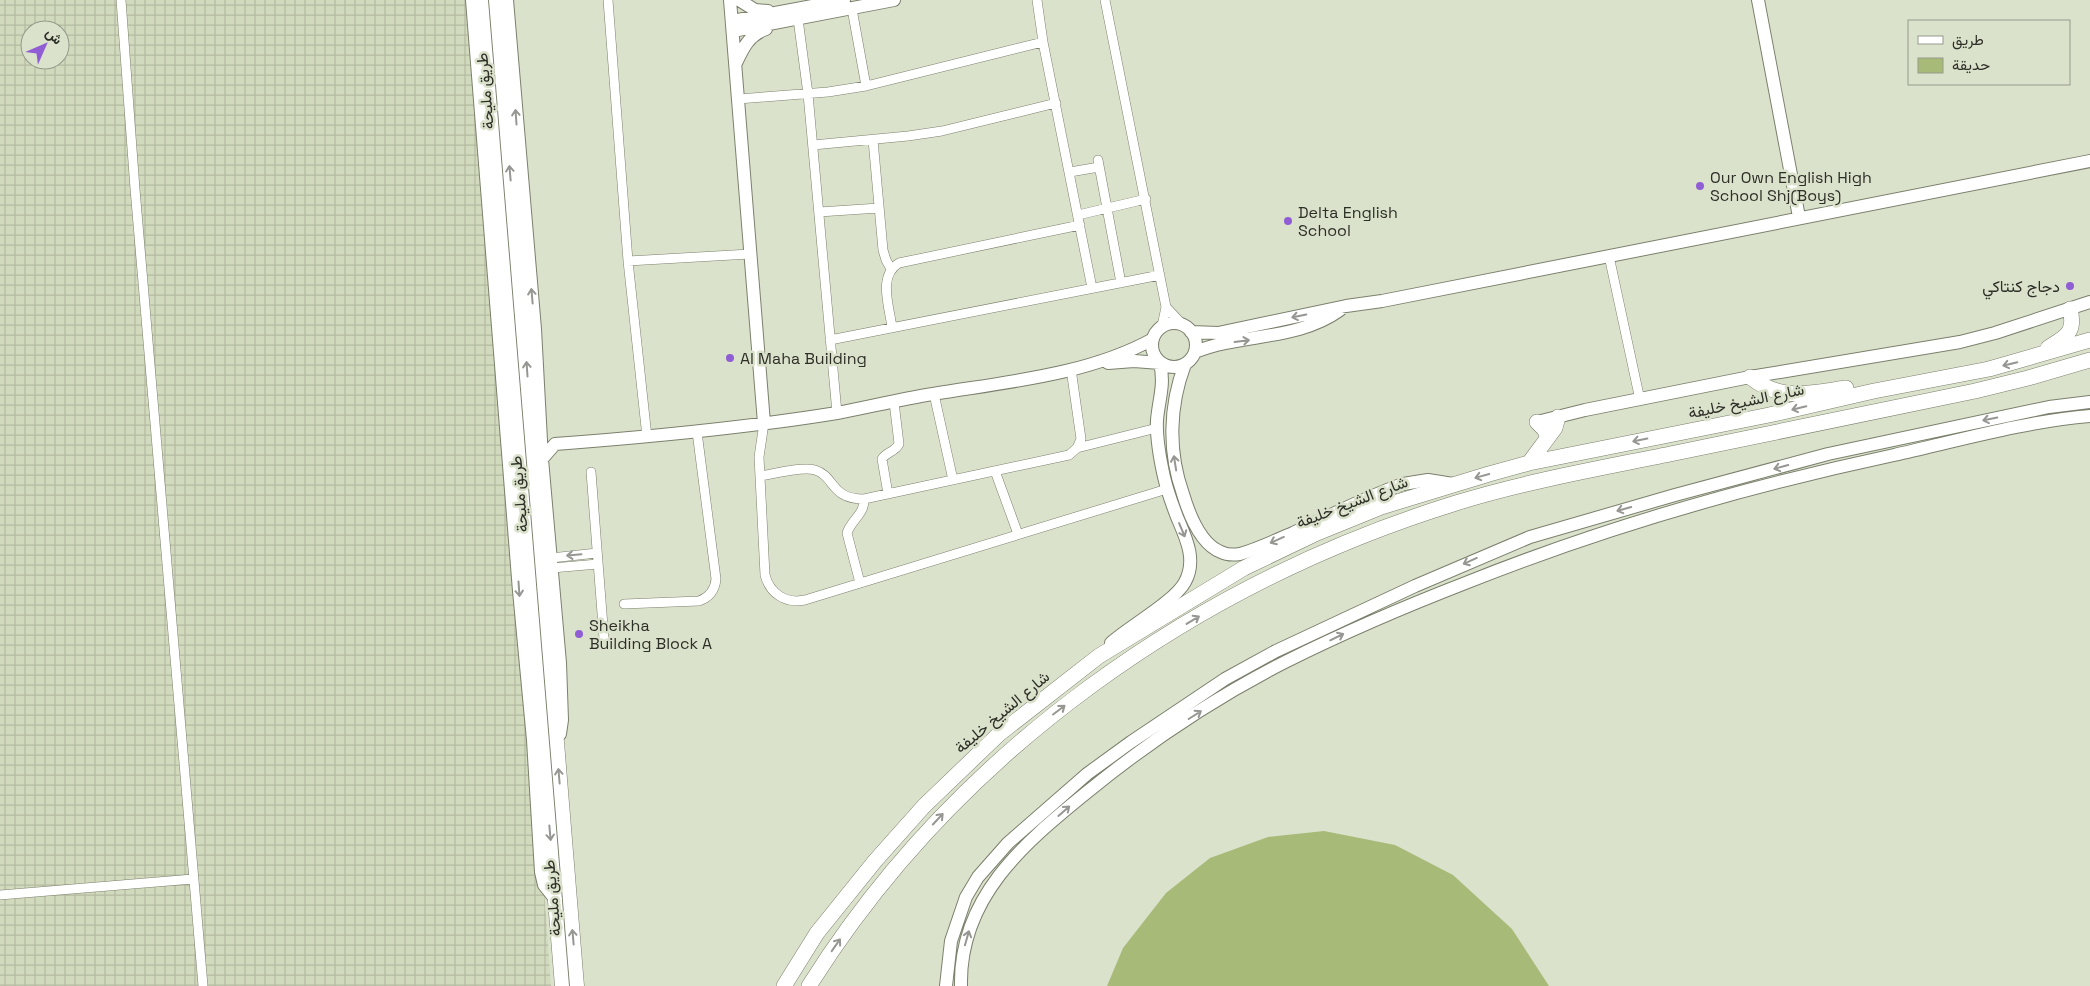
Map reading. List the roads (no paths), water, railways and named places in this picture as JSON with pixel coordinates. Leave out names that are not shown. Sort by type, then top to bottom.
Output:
[{"type":"highway","points":[[2033,358],[2068,335],[2073,322],[2070,310]]},
{"type":"highway","name":"شارع الشيخ خليفة","points":[[784,986],[806,948],[875,861],[924,806],[999,734],[1099,656],[1244,568],[1290,545],[1381,507],[1453,484],[1529,463],[1989,369],[2033,358],[2090,340]]},
{"type":"highway","points":[[809,986],[854,920],[894,868],[967,790],[1012,748],[1075,698],[1168,634],[1237,595],[1294,566],[1385,527],[1494,492],[2028,378],[2090,360]]},
{"type":"highway","points":[[2028,378],[2062,378],[2090,370]]},
{"type":"highway","points":[[1750,377],[1769,389],[1788,394],[1807,394],[1856,387],[1874,391]]},
{"type":"highway","points":[[1529,463],[1555,428],[1558,417]]},
{"type":"highway","points":[[1537,422],[1544,429],[1548,437]]},
{"type":"main road","name":"طريق مليحة","points":[[481,0],[515,473],[556,900],[562,986]]},
{"type":"main road","name":"طريق مليحة","points":[[496,0],[577,986]]},
{"type":"main road","points":[[513,214],[523,195]]},
{"type":"main road","points":[[522,317],[535,329]]},
{"type":"street","points":[[121,0],[135,189],[203,986]]},
{"type":"street","points":[[472,0],[515,473]]},
{"type":"street","points":[[508,0],[535,329],[542,459],[560,663],[561,729],[557,746]]},
{"type":"street","points":[[608,0],[628,261],[647,437]]},
{"type":"street","points":[[730,0],[764,422],[759,448],[765,574],[766,581],[774,593],[785,600],[799,602],[1167,489]]},
{"type":"street","points":[[739,0],[749,8],[760,11],[792,12]]},
{"type":"street","points":[[732,26],[792,12],[894,0]]},
{"type":"street","points":[[1037,0],[1043,42],[1092,288]]},
{"type":"street","points":[[542,459],[555,444],[697,432],[836,413],[934,394],[988,386],[1071,369],[1133,349],[1153,339],[1162,326],[1166,307],[1105,0]]},
{"type":"street","points":[[1758,0],[1799,218]]},
{"type":"street","points":[[735,66],[741,52],[752,36],[762,30],[780,25],[792,12],[814,2],[848,4]]},
{"type":"street","points":[[848,4],[866,86]]},
{"type":"street","points":[[792,12],[808,94],[836,413]]},
{"type":"street","points":[[738,99],[808,94],[866,86],[1043,42]]},
{"type":"street","points":[[813,145],[908,136],[959,128],[1056,103]]},
{"type":"street","points":[[873,140],[884,255],[891,269]]},
{"type":"street","points":[[1162,326],[1172,323],[1187,328],[1218,333],[1346,306],[1382,301],[2090,161]]},
{"type":"street","points":[[1070,172],[1099,164],[1121,283]]},
{"type":"street","points":[[1078,215],[1146,199]]},
{"type":"street","points":[[818,212],[879,208]]},
{"type":"street","points":[[892,328],[886,283],[891,269],[904,262],[1080,225]]},
{"type":"street","points":[[628,261],[750,254]]},
{"type":"street","points":[[1608,256],[1640,400]]},
{"type":"street","points":[[830,340],[1160,275]]},
{"type":"street","points":[[1537,422],[1750,377],[1960,342],[1995,334],[2090,302]]},
{"type":"street","points":[[1346,306],[1321,322],[1298,330],[1220,344],[1195,352],[1186,364],[1176,390],[1172,416],[1172,444],[1180,488],[1191,515],[1207,542],[1219,552],[1235,554],[1263,546],[1404,484],[1428,480],[1453,484]]},
{"type":"street","points":[[1166,307],[1187,328],[1195,341],[1195,352]]},
{"type":"street","points":[[1099,656],[1120,635],[1176,594],[1188,574],[1190,551],[1167,489],[1161,465],[1157,428],[1163,386],[1160,363],[1152,350],[1153,339]]},
{"type":"street","points":[[1088,364],[1134,361],[1160,363],[1175,367],[1186,364]]},
{"type":"street","points":[[1071,369],[1081,433],[1078,448]]},
{"type":"street","points":[[934,394],[953,480]]},
{"type":"street","points":[[888,494],[882,459],[886,454],[895,450],[899,444],[894,402]]},
{"type":"street","points":[[946,986],[947,963],[955,926],[966,897],[978,878],[1008,843],[1087,774],[1173,712],[1225,679],[1276,651],[1497,549],[1581,522],[1675,494],[1828,454],[2049,407],[2090,402]]},
{"type":"street","points":[[960,986],[962,963],[972,923],[990,886],[1004,868],[1050,824],[1139,753],[1234,691],[1284,662],[1412,604],[1540,554],[1635,523],[1804,474],[2046,422],[2090,416]]},
{"type":"street","points":[[760,476],[811,469],[821,473],[844,496],[864,499],[1069,455],[1078,448],[1157,428]]},
{"type":"street","points":[[541,432],[555,444]]},
{"type":"street","points":[[624,604],[699,602],[709,596],[713,590],[716,579],[697,432]]},
{"type":"street","points":[[1804,474],[1830,462],[1832,457],[1828,454]]},
{"type":"street","points":[[995,471],[1018,534]]},
{"type":"street","points":[[591,472],[604,639]]},
{"type":"street","points":[[860,583],[847,533],[850,526],[863,510],[864,499]]},
{"type":"street","points":[[1540,554],[1537,546],[1541,541],[1566,531],[1581,522]]},
{"type":"street","points":[[551,563],[597,553]]},
{"type":"street","points":[[551,563],[598,564]]},
{"type":"street","points":[[0,895],[193,879]]},
{"type":"place","name":"Our Own English High School Shj(Boys)","points":[[1700,186]]},
{"type":"place","name":"Delta English School","points":[[1288,221]]},
{"type":"place","name":"دجاج كنتاكي","points":[[2070,286]]},
{"type":"place","name":"Al Maha Building","points":[[730,358]]},
{"type":"place","name":"Sheikha Building Block A","points":[[579,634]]}]
